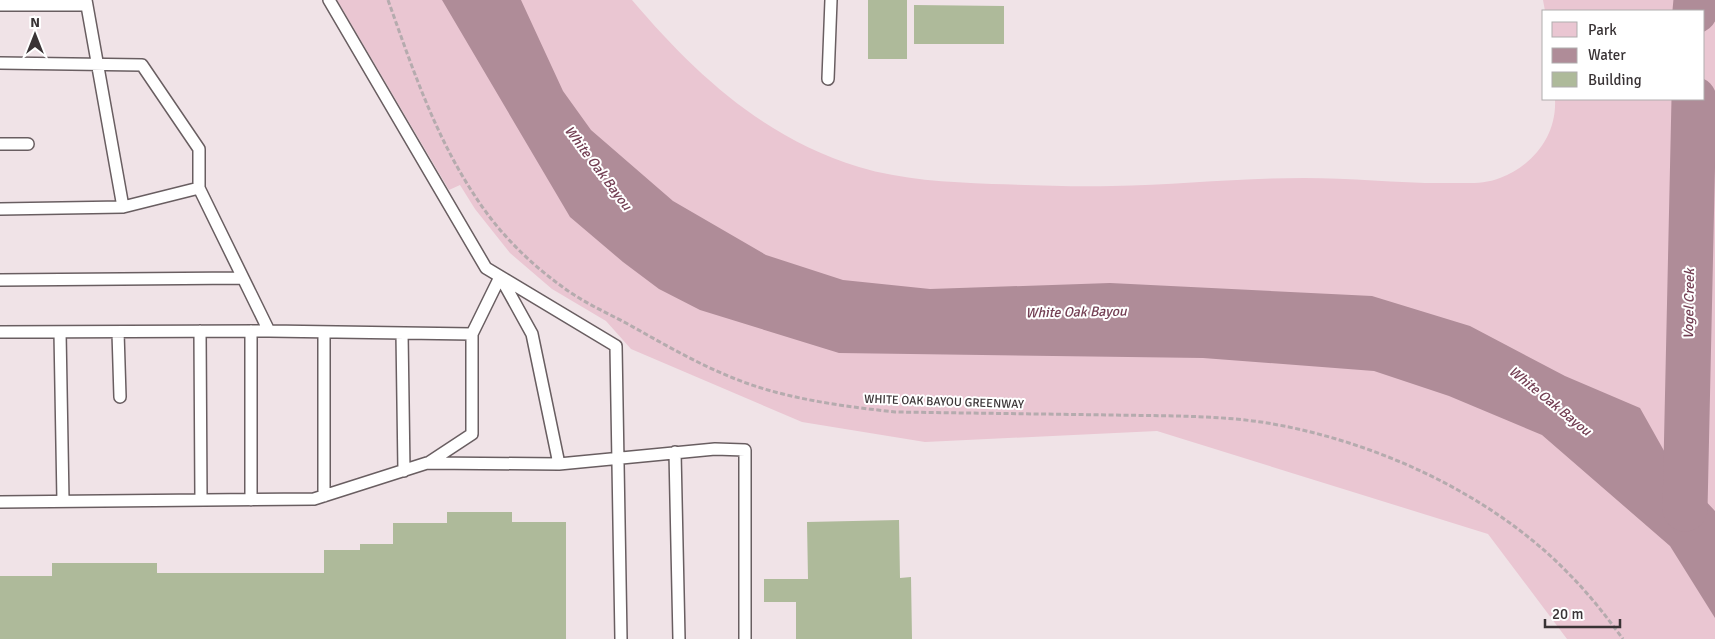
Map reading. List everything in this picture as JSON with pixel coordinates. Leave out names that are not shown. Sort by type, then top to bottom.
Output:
[{"type":"lane","points":[[329,0],[486,268],[616,346],[621,639]]},
{"type":"lane","points":[[828,79],[831,0]]},
{"type":"lane","points":[[0,5],[86,2],[123,207]]},
{"type":"lane","points":[[0,63],[142,64],[199,149],[199,188],[269,331]]},
{"type":"lane","points":[[0,144],[28,144]]},
{"type":"lane","points":[[0,208],[123,207],[199,188]]},
{"type":"lane","points":[[0,502],[314,499],[427,463],[472,434],[472,334],[500,276]]},
{"type":"lane","points":[[500,276],[532,334],[560,464]]},
{"type":"lane","points":[[0,280],[243,278]]},
{"type":"lane","points":[[200,331],[201,500]]},
{"type":"lane","points":[[250,331],[251,500]]},
{"type":"lane","points":[[0,332],[269,331],[472,334]]},
{"type":"lane","points":[[60,332],[63,501]]},
{"type":"lane","points":[[118,332],[120,397]]},
{"type":"lane","points":[[324,332],[324,496]]},
{"type":"lane","points":[[402,333],[404,471]]},
{"type":"lane","points":[[427,463],[560,464],[675,452],[715,449],[745,450],[745,639]]},
{"type":"lane","points":[[675,452],[679,639]]},
{"type":"path","name":"WHITE OAK BAYOU GREENWAY","points":[[388,0],[422,94],[448,149],[475,196],[494,222],[518,250],[565,289],[685,356],[759,387],[859,408],[905,412],[1213,417],[1260,422],[1338,439],[1404,463],[1451,486],[1490,510],[1568,573],[1623,639]]},
{"type":"green space","points":[[337,0],[632,0],[706,78],[762,121],[792,139],[825,155],[875,171],[925,180],[1082,186],[1280,178],[1435,183],[1477,183],[1494,180],[1523,165],[1541,147],[1552,125],[1555,100],[1705,100],[1705,10],[1545,10],[1543,0],[1715,0],[1715,639],[1567,639],[1488,534],[1157,431],[925,442],[802,422],[631,349],[606,321],[552,289],[510,253],[475,209],[460,185],[449,190]]},
{"type":"water","name":"White Oak Bayou","points":[[442,0],[521,0],[563,91],[591,130],[673,201],[766,255],[843,280],[930,289],[1110,283],[1372,296],[1470,326],[1565,376],[1640,408],[1672,465],[1715,511],[1715,618],[1670,546],[1542,435],[1449,396],[1374,371],[1203,358],[839,353],[700,310],[659,289],[623,262],[570,217]]},
{"type":"building","points":[[868,0],[907,0],[907,59],[868,59]]},
{"type":"building","points":[[914,5],[1004,6],[1004,44],[914,44]]},
{"type":"building","points":[[447,512],[512,512],[512,522],[566,522],[566,639],[0,639],[0,576],[52,576],[52,563],[157,563],[157,573],[324,573],[324,550],[360,550],[360,544],[393,544],[393,523],[447,523]]},
{"type":"building","points":[[899,520],[900,578],[911,577],[912,639],[796,639],[796,602],[764,602],[764,579],[808,579],[807,522]]},
{"type":"waterway","name":"Vogel Creek","points":[[1695,10],[1696,0]]},
{"type":"waterway","name":"Vogel Creek","points":[[1685,509],[1694,100]]}]
